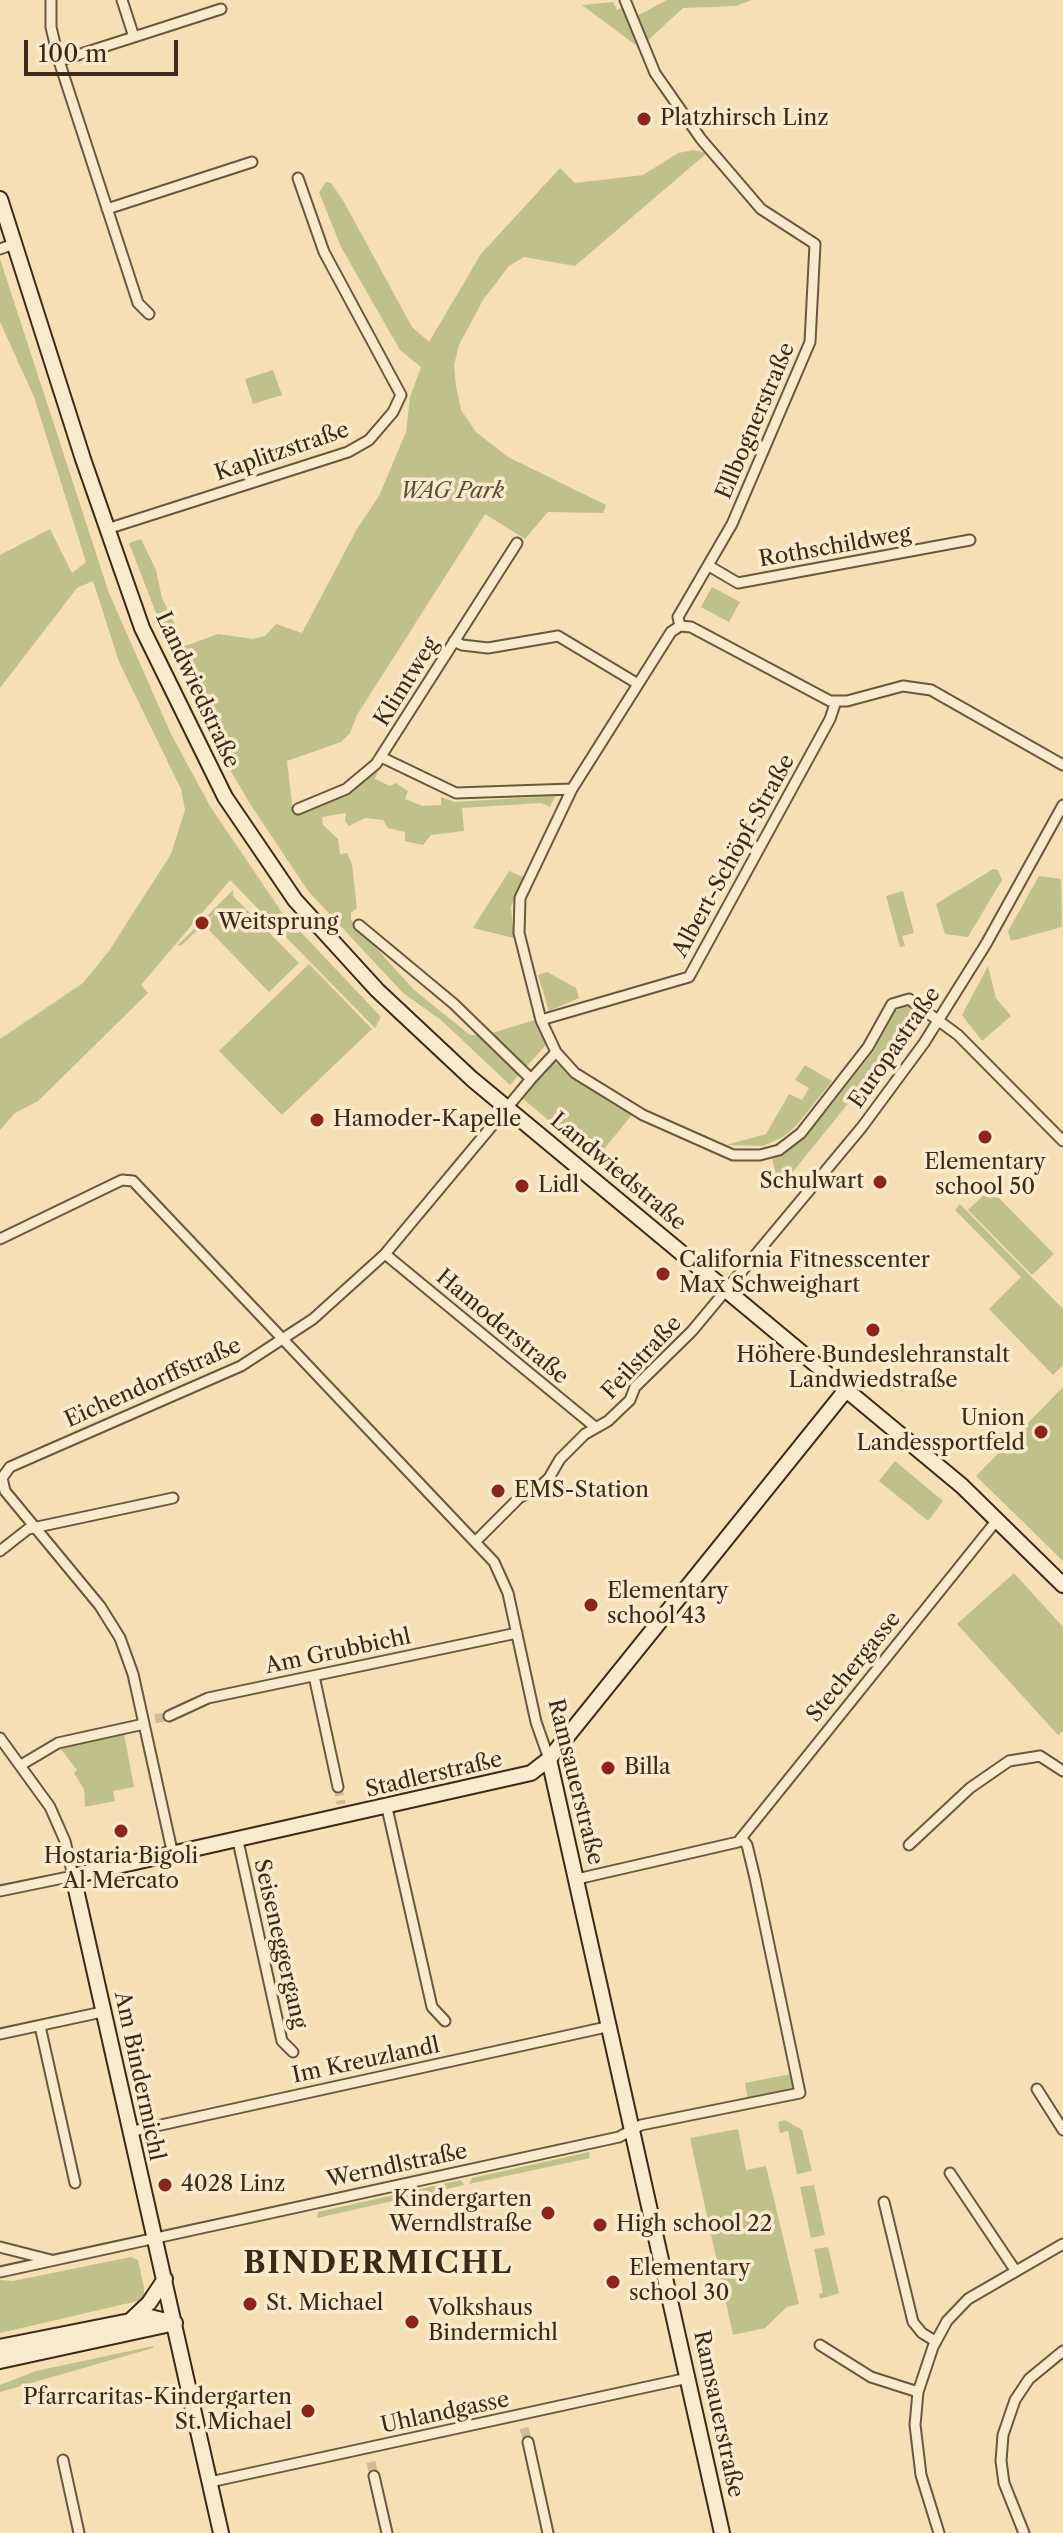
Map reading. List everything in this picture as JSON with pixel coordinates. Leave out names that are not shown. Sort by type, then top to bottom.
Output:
[{"type":"main road","name":"Landwiedstraße","points":[[0,199],[7,246],[142,628],[179,709],[225,797],[295,900],[364,978],[507,1108],[962,1486],[1063,1585]]},
{"type":"main road","name":"Stadlerstraße","points":[[73,1876],[238,1841],[343,1810],[387,1808],[520,1778],[549,1759],[846,1390]]},
{"type":"main road","name":"Ramsauerstraße","points":[[549,1759],[722,2533]]},
{"type":"main road","name":"Am Bindermichl","points":[[73,1876],[221,2533]]},
{"type":"main road","points":[[130,2320],[149,2303],[165,2279]]},
{"type":"main road","points":[[0,2347],[130,2320],[158,2317],[175,2323]]},
{"type":"main road","points":[[0,2361],[175,2323]]},
{"type":"street","points":[[51,0],[51,27],[59,61],[138,303],[149,314]]},
{"type":"street","points":[[122,0],[134,37]]},
{"type":"street","name":"Ellbognerstraße","points":[[625,0],[655,73],[701,139],[761,209],[815,244],[812,337],[732,524],[678,617],[680,626]]},
{"type":"street","points":[[59,61],[221,9]]},
{"type":"street","points":[[107,209],[252,162]]},
{"type":"street","name":"Kaplitzstraße","points":[[107,529],[348,452],[369,440],[393,412],[401,395],[324,252],[298,178]]},
{"type":"street","name":"Rothschildweg","points":[[709,566],[738,583],[970,540]]},
{"type":"street","name":"Klimtweg","points":[[298,809],[346,789],[381,757],[517,543]]},
{"type":"street","points":[[1063,765],[923,687],[903,686],[836,701],[822,698],[691,627],[680,626],[671,632],[572,789],[518,906],[519,933],[541,1020],[556,1052],[575,1073],[643,1115],[723,1151],[752,1156],[779,1150],[801,1133],[843,1081],[897,1001],[914,1000],[939,1019],[1063,1141]]},
{"type":"street","points":[[454,641],[488,648],[563,637],[638,684]]},
{"type":"street","name":"Albert-Schöpf-Straße","points":[[541,1020],[689,977],[830,719],[836,701]]},
{"type":"street","points":[[381,757],[456,793],[572,789]]},
{"type":"street","name":"Europastraße","points":[[727,1291],[879,1105],[939,1019],[1000,921],[1063,805]]},
{"type":"street","points":[[359,925],[387,952],[454,1004],[531,1079]]},
{"type":"street","points":[[507,1108],[556,1052]]},
{"type":"street","name":"Eichendorffstraße","points":[[35,1528],[5,1491],[2,1478],[6,1471],[71,1439],[220,1376],[282,1341],[330,1305],[385,1254],[507,1108]]},
{"type":"street","name":"Ramsauerstraße","points":[[0,1239],[127,1179],[133,1181],[282,1341],[476,1541],[501,1572],[536,1722],[549,1759]]},
{"type":"street","name":"Hamoderstraße","points":[[385,1254],[595,1427]]},
{"type":"street","name":"Feilstraße","points":[[476,1541],[520,1497],[536,1490],[560,1459],[630,1400],[635,1387],[684,1341],[727,1291]]},
{"type":"street","points":[[0,1551],[28,1529],[173,1498]]},
{"type":"street","name":"Stechergasse","points":[[741,1838],[997,1520]]},
{"type":"street","points":[[35,1528],[113,1624],[130,1662],[148,1722],[173,1855]]},
{"type":"street","name":"Am Grubbichl","points":[[169,1716],[203,1700],[517,1633]]},
{"type":"street","points":[[314,1676],[338,1787]]},
{"type":"street","points":[[21,1765],[58,1743],[148,1722]]},
{"type":"street","name":"Am Bindermichl","points":[[0,1738],[57,1821],[73,1876]]},
{"type":"street","points":[[909,1845],[970,1788],[1009,1761],[1040,1756],[1063,1771]]},
{"type":"street","points":[[387,1808],[432,2007],[445,2021]]},
{"type":"street","points":[[577,1879],[729,1846],[741,1838]]},
{"type":"street","name":"Werndlstraße","points":[[0,2272],[619,2137],[633,2129],[800,2093],[755,1878],[747,1845],[741,1838]]},
{"type":"street","name":"Seiseneggergang","points":[[238,1841],[282,2041],[293,2052]]},
{"type":"street","name":"Stadlerstraße","points":[[0,1891],[73,1876]]},
{"type":"street","points":[[0,2034],[102,2012]]},
{"type":"street","points":[[40,2026],[75,2183]]},
{"type":"street","name":"Im Kreuzlandl","points":[[129,2132],[611,2026]]},
{"type":"street","points":[[1037,2089],[1061,2123]]},
{"type":"street","points":[[950,2173],[1015,2270]]},
{"type":"street","points":[[884,2202],[913,2322],[922,2333],[935,2341]]},
{"type":"street","points":[[939,2533],[918,2458],[915,2425],[918,2392],[935,2341],[947,2321],[968,2299],[1063,2244]]},
{"type":"street","points":[[0,2247],[52,2260]]},
{"type":"street","points":[[0,2247],[19,2258],[21,2267]]},
{"type":"street","points":[[820,2345],[871,2377],[918,2392]]},
{"type":"street","points":[[1024,2533],[1004,2483],[1001,2461],[1003,2435],[1015,2400],[1028,2380],[1063,2351]]},
{"type":"street","name":"Uhlandgasse","points":[[210,2482],[369,2453],[523,2420],[688,2378]]},
{"type":"street","points":[[528,2442],[548,2533]]},
{"type":"street","points":[[63,2460],[79,2533]]},
{"type":"street","points":[[374,2476],[387,2533]]},
{"type":"green space","points":[[667,0],[752,0],[736,6],[683,8],[646,42],[635,17]]},
{"type":"green space","points":[[613,2],[617,10],[624,7],[641,49],[582,5]]},
{"type":"green space","name":"WAG Park","points":[[693,150],[707,153],[575,266],[524,257],[509,266],[483,300],[459,345],[454,365],[461,410],[476,432],[508,457],[606,505],[603,513],[548,512],[525,539],[485,514],[357,715],[350,733],[341,742],[287,761],[293,812],[320,807],[343,795],[380,765],[375,779],[390,786],[396,783],[408,791],[405,799],[423,806],[441,805],[441,797],[454,802],[555,796],[550,807],[541,803],[462,808],[464,831],[431,835],[423,845],[405,841],[405,832],[388,828],[383,820],[365,818],[349,826],[345,821],[346,813],[322,817],[323,825],[338,839],[340,854],[347,853],[352,864],[357,908],[351,913],[351,920],[414,990],[470,1035],[476,1035],[519,1075],[510,1085],[441,1020],[403,993],[308,891],[252,807],[210,736],[164,634],[129,543],[141,539],[156,570],[162,598],[185,646],[218,634],[253,639],[265,636],[276,624],[302,633],[357,529],[379,496],[406,432],[410,397],[421,367],[400,350],[341,247],[319,192],[326,182],[331,183],[344,202],[412,327],[429,342],[481,254],[560,168],[575,183],[643,175],[678,153]]},
{"type":"green space","points":[[0,259],[109,593],[171,734],[210,806],[281,911],[381,1017],[375,1028],[230,880],[141,985],[148,993],[38,1101],[15,1113],[0,1130],[0,1039],[83,983],[109,951],[171,854],[185,810],[181,789],[119,662],[93,581],[77,588],[0,688],[0,555],[50,529],[72,573],[86,562],[34,397],[0,322]]},
{"type":"green space","points":[[273,370],[282,395],[253,404],[245,379]]},
{"type":"green space","points":[[712,587],[740,602],[729,622],[701,607]]},
{"type":"green space","points":[[993,869],[998,870],[1002,880],[968,937],[945,934],[936,904]]},
{"type":"green space","points":[[509,871],[523,877],[511,907],[514,938],[473,928]]},
{"type":"green space","points":[[1039,876],[1061,879],[1062,927],[1011,941],[1008,931]]},
{"type":"green space","points":[[233,890],[233,896],[299,963],[269,992],[204,925],[226,902],[182,945],[177,946]]},
{"type":"green space","points":[[903,891],[914,933],[902,936],[905,946],[900,947],[886,896]]},
{"type":"green space","points":[[309,964],[372,1029],[282,1115],[219,1051]]},
{"type":"green space","points":[[988,966],[996,998],[1011,1016],[982,1041],[962,1015]]},
{"type":"green space","points":[[547,972],[576,988],[579,998],[549,1011],[538,975]]},
{"type":"green space","points":[[906,1005],[916,1011],[893,1048],[783,1184],[777,1179],[772,1158],[789,1151],[816,1124],[874,1051],[895,1011]]},
{"type":"green space","points":[[538,1019],[546,1045],[526,1067],[492,1033]]},
{"type":"green space","points":[[555,1062],[632,1115],[595,1160],[521,1097]]},
{"type":"green space","points":[[805,1065],[832,1081],[796,1126],[783,1137],[763,1146],[726,1145],[766,1134],[789,1094],[802,1100],[809,1088],[795,1080]]},
{"type":"green space","points":[[990,1189],[1054,1254],[1032,1275],[968,1210]]},
{"type":"green space","points":[[960,1204],[1063,1309],[1063,1365],[1053,1375],[989,1309],[1021,1277],[955,1210]]},
{"type":"green space","name":"Union Landessportfeld","points":[[1063,1387],[1063,1561],[976,1476]]},
{"type":"green space","points":[[895,1461],[943,1501],[928,1521],[879,1481]]},
{"type":"green space","points":[[1014,1573],[1063,1627],[1063,1731],[1058,1735],[957,1624]]},
{"type":"green space","points":[[124,1734],[134,1787],[113,1791],[115,1801],[85,1807],[84,1789],[74,1773],[77,1770],[59,1747]]},
{"type":"green space","points":[[791,2074],[794,2084],[791,2092],[748,2101],[745,2083]]},
{"type":"green space","points":[[785,2120],[802,2130],[812,2171],[797,2174],[788,2131],[780,2133],[778,2122]]},
{"type":"green space","points":[[738,2129],[746,2170],[766,2166],[799,2304],[787,2307],[765,2328],[733,2335],[690,2138]]},
{"type":"green space","points":[[589,2152],[590,2158],[469,2184],[472,2178]]},
{"type":"green space","points":[[461,2180],[464,2185],[317,2218],[318,2212]]},
{"type":"green space","points":[[814,2185],[825,2235],[811,2238],[800,2187]]},
{"type":"green space","points":[[828,2247],[839,2293],[820,2299],[819,2294],[823,2293],[814,2249]]},
{"type":"green space","points":[[131,2257],[138,2260],[144,2288],[144,2296],[138,2301],[0,2333],[0,2280],[13,2281]]},
{"type":"green space","points":[[153,2346],[0,2392],[0,2385],[36,2371]]},
{"type":"tunnel","points":[[155,1719],[169,1716]]},
{"type":"tunnel","points":[[338,1787],[341,1804]]},
{"type":"tunnel","points":[[524,2428],[528,2442]]},
{"type":"tunnel","points":[[371,2462],[374,2476]]},
{"type":"place","name":"Platzhirsch Linz","points":[[644,119]]},
{"type":"place","name":"Weitsprung","points":[[202,923]]},
{"type":"place","name":"Hamoder-Kapelle","points":[[317,1120]]},
{"type":"place","name":"Elementary school 50","points":[[985,1137]]},
{"type":"place","name":"Schulwart","points":[[880,1182]]},
{"type":"place","name":"Lidl","points":[[522,1186]]},
{"type":"place","name":"California Fitnesscenter Max Schweighart","points":[[663,1274]]},
{"type":"place","name":"Höhere Bundeslehranstalt Landwiedstraße","points":[[873,1330]]},
{"type":"place","name":"Union Landessportfeld","points":[[1041,1432]]},
{"type":"place","name":"EMS-Station","points":[[498,1491]]},
{"type":"place","name":"Elementary school 43","points":[[591,1605]]},
{"type":"place","name":"Billa","points":[[608,1768]]},
{"type":"place","name":"Hostaria Bigoli Al Mercato","points":[[121,1831]]},
{"type":"place","name":"4028 Linz","points":[[165,2185]]},
{"type":"place","name":"Kindergarten Werndlstraße","points":[[548,2213]]},
{"type":"place","name":"High school 22","points":[[600,2225]]},
{"type":"place","name":"Elementary school 30","points":[[613,2282]]},
{"type":"place","name":"St. Michael","points":[[250,2304]]},
{"type":"place","name":"Volkshaus Bindermichl","points":[[412,2322]]},
{"type":"place","name":"Pfarrcaritas-Kindergarten St. Michael","points":[[308,2411]]},
{"type":"district","name":"BINDERMICHL","points":[[378,2264]]}]
